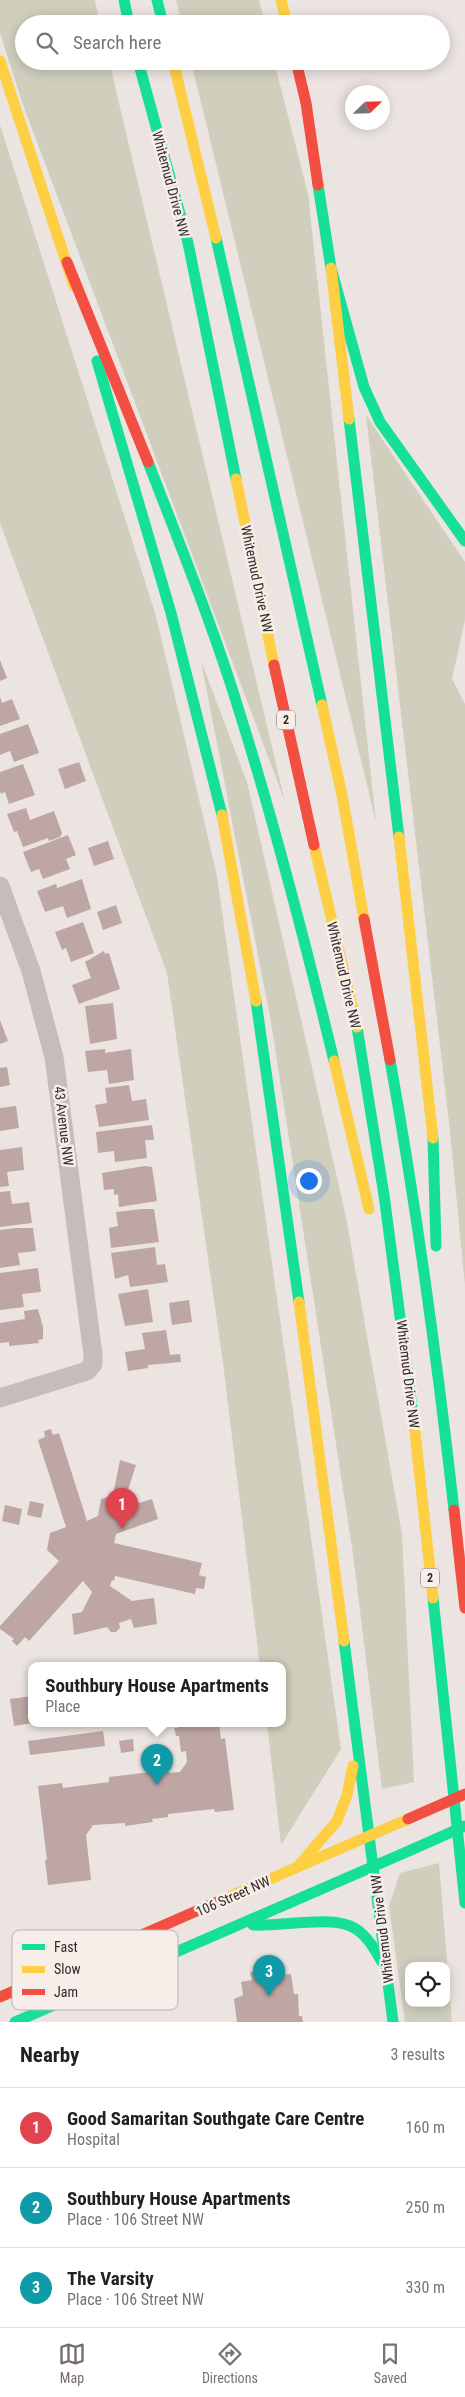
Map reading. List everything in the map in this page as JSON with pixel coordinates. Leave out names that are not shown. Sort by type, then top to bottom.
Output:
[{"type":"main road","points":[[124,0],[127,15]]},
{"type":"main road","points":[[157,0],[161,15]]},
{"type":"main road","points":[[281,0],[285,15]]},
{"type":"main road","points":[[0,62],[67,262],[108,360],[204,607],[240,713],[296,904],[372,1219]]},
{"type":"main road","name":"Whitemud Drive NW","points":[[140,70],[188,243],[300,790],[354,1011],[384,1195],[410,1383],[465,1903]]},
{"type":"main road","name":"Whitemud Drive NW","points":[[175,70],[216,237],[342,795],[413,1189],[439,1375],[465,1608]]},
{"type":"main road","points":[[298,70],[306,103],[331,268],[433,1123],[436,1258]]},
{"type":"main road","name":"Whitemud Drive NW","points":[[67,262],[179,636],[213,772],[263,1030],[317,1430],[356,1750],[371,1837],[393,2022]]},
{"type":"main road","points":[[331,268],[364,387],[380,422],[427,491],[465,541]]},
{"type":"main road","points":[[427,491],[465,519]]},
{"type":"main road","points":[[378,1248],[410,1383]]},
{"type":"main road","points":[[437,1278],[439,1375]]},
{"type":"main road","points":[[296,1868],[340,1815],[347,1795],[356,1750]]},
{"type":"main road","name":"106 Street NW","points":[[154,1930],[371,1837],[465,1794]]},
{"type":"main road","name":"106 Street NW","points":[[178,1952],[465,1826]]},
{"type":"main road","points":[[244,1923],[268,1928],[315,1920],[350,1924],[358,1928],[371,1941],[386,1970]]},
{"type":"main road","name":"106 Street NW","points":[[0,1997],[12,1992]]},
{"type":"main road","name":"106 Street NW","points":[[15,2022],[43,2010]]},
{"type":"street","name":"43 Avenue NW","points":[[0,886],[33,978],[54,1057],[93,1356],[93,1364],[87,1371],[0,1398]]},
{"type":"green space","points":[[0,0],[95,0],[98,15],[15,15],[15,70],[111,70],[285,802],[22,102],[0,33]]},
{"type":"green space","points":[[176,0],[259,0],[263,15],[180,15]]},
{"type":"green space","points":[[193,70],[276,70],[308,194],[376,822]]},
{"type":"green space","points":[[0,125],[156,616],[217,876],[341,1749],[281,1845],[267,1727],[286,1727],[286,1662],[260,1662],[223,1363],[167,973],[0,523]]},
{"type":"green space","points":[[366,415],[465,562],[465,620],[452,679],[465,704],[465,1285],[449,1122]]},
{"type":"green space","points":[[201,661],[247,782],[346,1217],[402,1534],[414,1782],[382,1789],[353,1554],[271,1022]]},
{"type":"green space","points":[[439,1863],[447,1962],[405,1962],[405,2007],[450,2007],[450,1998],[452,2022],[405,2022],[389,1906],[400,1873]]},
{"type":"building","points":[[0,660],[7,678],[0,681]]},
{"type":"building","points":[[0,697],[2,703],[12,699],[20,719],[0,726]]},
{"type":"building","points":[[28,724],[39,753],[14,762],[10,751],[0,755],[0,734]]},
{"type":"building","points":[[79,762],[86,781],[65,789],[58,769]]},
{"type":"building","points":[[23,764],[35,795],[9,804],[5,792],[1,794],[0,772]]},
{"type":"building","points":[[26,808],[30,820],[54,811],[62,833],[60,837],[49,841],[48,838],[23,847],[17,831],[14,832],[7,814]]},
{"type":"building","points":[[68,835],[76,855],[66,859],[70,869],[43,879],[39,869],[31,872],[23,852]]},
{"type":"building","points":[[108,841],[114,859],[94,866],[88,848]]},
{"type":"building","points":[[82,879],[91,909],[67,918],[63,906],[45,912],[37,891],[56,884],[57,888]]},
{"type":"building","points":[[116,905],[122,923],[103,930],[97,912]]},
{"type":"building","points":[[83,922],[94,953],[71,962],[66,948],[62,950],[55,932]]},
{"type":"building","points":[[104,951],[105,954],[109,953],[120,989],[79,1004],[72,985],[91,978],[85,962]]},
{"type":"building","points":[[113,1003],[117,1039],[90,1044],[85,1006]]},
{"type":"building","points":[[0,1020],[8,1041],[0,1044]]},
{"type":"building","points":[[105,1049],[105,1053],[131,1049],[134,1080],[109,1084],[107,1070],[88,1072],[85,1051]]},
{"type":"building","points":[[7,1067],[10,1085],[0,1087],[0,1068]]},
{"type":"building","points":[[129,1085],[132,1101],[146,1099],[149,1120],[99,1127],[95,1105],[107,1103],[105,1088]]},
{"type":"building","points":[[16,1106],[19,1128],[0,1131],[0,1108]]},
{"type":"building","points":[[152,1125],[154,1140],[145,1140],[147,1158],[115,1162],[114,1151],[98,1153],[96,1132]]},
{"type":"building","points":[[22,1147],[24,1170],[7,1172],[9,1186],[0,1187],[0,1150]]},
{"type":"building","points":[[145,1166],[152,1167],[157,1201],[119,1207],[118,1194],[114,1195],[114,1189],[104,1190],[102,1173]]},
{"type":"building","points":[[10,1191],[12,1204],[29,1202],[32,1223],[0,1227],[0,1192]]},
{"type":"building","points":[[154,1209],[159,1242],[111,1248],[109,1228],[118,1226],[116,1212]]},
{"type":"building","points":[[33,1228],[36,1251],[18,1253],[20,1265],[0,1268],[0,1230]]},
{"type":"building","points":[[155,1247],[157,1265],[165,1264],[168,1282],[130,1287],[128,1275],[115,1279],[111,1253]]},
{"type":"building","points":[[38,1268],[41,1292],[22,1294],[24,1307],[0,1310],[0,1273]]},
{"type":"building","points":[[148,1289],[153,1322],[125,1326],[118,1294]]},
{"type":"building","points":[[189,1300],[192,1322],[172,1325],[169,1303]]},
{"type":"building","points":[[38,1309],[43,1327],[43,1339],[38,1340],[39,1343],[9,1346],[9,1342],[0,1343],[0,1323],[25,1319],[24,1311]]},
{"type":"building","points":[[166,1330],[170,1355],[180,1354],[181,1362],[148,1365],[148,1368],[128,1371],[125,1352],[145,1349],[142,1333]]},
{"type":"building","points":[[51,1429],[53,1435],[59,1433],[87,1521],[98,1516],[101,1499],[113,1495],[120,1460],[136,1465],[127,1493],[139,1503],[152,1499],[158,1519],[116,1534],[114,1543],[202,1563],[199,1575],[206,1577],[204,1589],[196,1588],[195,1594],[115,1576],[114,1581],[112,1580],[110,1586],[132,1601],[154,1598],[157,1624],[134,1628],[131,1619],[119,1623],[120,1628],[116,1632],[111,1632],[107,1627],[74,1635],[72,1614],[82,1612],[92,1592],[83,1581],[29,1641],[25,1637],[17,1646],[12,1641],[14,1639],[0,1629],[0,1626],[59,1561],[47,1550],[50,1533],[66,1527],[38,1440],[45,1437],[44,1431]]},
{"type":"building","points":[[30,1501],[44,1504],[41,1518],[27,1515]]},
{"type":"building","points":[[5,1505],[22,1509],[19,1525],[2,1521]]},
{"type":"building","points":[[28,1697],[28,1724],[14,1726],[10,1699]]},
{"type":"building","points":[[219,1727],[221,1739],[225,1738],[234,1810],[215,1812],[214,1809],[168,1814],[168,1817],[152,1819],[153,1822],[125,1826],[125,1823],[93,1825],[86,1835],[91,1880],[48,1885],[45,1860],[47,1860],[38,1786],[62,1783],[63,1788],[109,1782],[109,1777],[168,1770],[169,1773],[180,1772],[187,1762],[186,1751],[181,1752],[179,1736],[176,1736],[174,1728]]},
{"type":"building","points":[[103,1731],[105,1746],[30,1755],[28,1741]]},
{"type":"building","points":[[133,1739],[134,1751],[121,1753],[119,1741]]},
{"type":"building","points":[[265,1970],[266,1977],[291,1974],[294,1994],[298,1994],[299,2016],[302,2016],[303,2022],[237,2022],[234,1999],[243,1995],[241,1982],[252,1980],[250,1972]]},
{"type":"traffic: fast","points":[[124,0],[127,15]]},
{"type":"traffic: fast","points":[[157,0],[161,15]]},
{"type":"traffic: fast","points":[[140,70],[188,243],[236,479]]},
{"type":"traffic: fast","points":[[318,185],[331,268],[364,387],[380,422],[465,541]]},
{"type":"traffic: fast","points":[[216,238],[322,705]]},
{"type":"traffic: fast","points":[[97,361],[171,613],[222,815]]},
{"type":"traffic: fast","points":[[349,419],[399,837]]},
{"type":"traffic: fast","points":[[148,462],[208,618],[240,714],[290,887],[334,1061]]},
{"type":"traffic: fast","points":[[256,1001],[299,1302]]},
{"type":"traffic: fast","points":[[357,1027],[384,1195],[414,1423]]},
{"type":"traffic: fast","points":[[390,1060],[426,1285],[454,1510]]},
{"type":"traffic: fast","points":[[433,1138],[436,1246]]},
{"type":"traffic: fast","points":[[433,1598],[465,1903]]},
{"type":"traffic: fast","points":[[344,1641],[393,2022]]},
{"type":"traffic: fast","points":[[411,1850],[465,1826]]},
{"type":"traffic: fast","points":[[178,1951],[411,1850]]},
{"type":"traffic: fast","points":[[253,1925],[307,1922],[335,1922],[347,1925],[356,1929],[364,1936],[382,1962]]},
{"type":"traffic: fast","points":[[15,2022],[43,2010]]},
{"type":"traffic: slow","points":[[281,0],[285,15]]},
{"type":"traffic: slow","points":[[0,61],[74,286]]},
{"type":"traffic: slow","points":[[175,70],[216,238]]},
{"type":"traffic: slow","points":[[331,268],[349,419]]},
{"type":"traffic: slow","points":[[236,479],[274,665]]},
{"type":"traffic: slow","points":[[322,705],[342,795],[364,919]]},
{"type":"traffic: slow","points":[[222,815],[256,1001]]},
{"type":"traffic: slow","points":[[399,837],[433,1138]]},
{"type":"traffic: slow","points":[[314,845],[357,1027]]},
{"type":"traffic: slow","points":[[334,1061],[369,1209]]},
{"type":"traffic: slow","points":[[299,1302],[344,1641]]},
{"type":"traffic: slow","points":[[414,1423],[433,1598]]},
{"type":"traffic: slow","points":[[300,1864],[337,1821],[347,1795],[353,1766]]},
{"type":"traffic: slow","points":[[217,1902],[408,1819]]},
{"type":"traffic: jam","points":[[298,70],[306,103],[318,185]]},
{"type":"traffic: jam","points":[[67,262],[148,462]]},
{"type":"traffic: jam","points":[[274,665],[314,845]]},
{"type":"traffic: jam","points":[[364,919],[390,1060]]},
{"type":"traffic: jam","points":[[454,1510],[465,1608]]},
{"type":"traffic: jam","points":[[408,1819],[465,1794]]},
{"type":"traffic: jam","points":[[153,1930],[217,1902]]},
{"type":"traffic: jam","points":[[0,1997],[12,1992]]},
{"type":"place","name":"Good Samaritan Southgate Care Centre","points":[[122,1529]]},
{"type":"place","name":"Southbury House Apartments","points":[[157,1785]]},
{"type":"place","name":"The Varsity","points":[[269,1996]]}]
